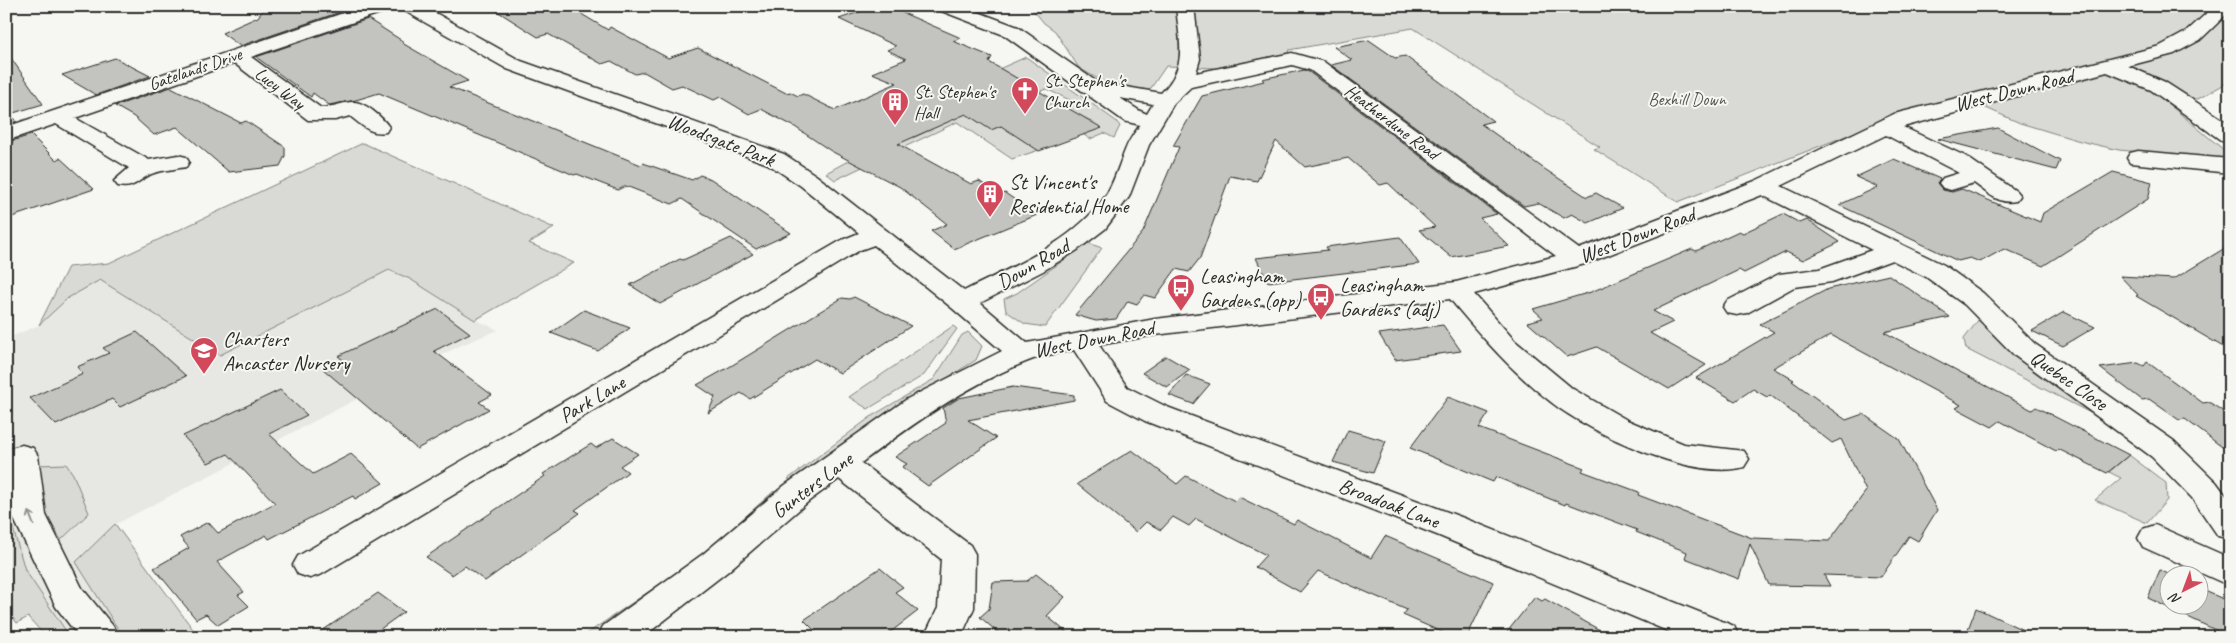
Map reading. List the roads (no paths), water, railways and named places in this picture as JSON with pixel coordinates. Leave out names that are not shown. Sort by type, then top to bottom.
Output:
[{"type":"street","name":"Gatelands Drive","points":[[6,134],[384,6]]},
{"type":"street","name":"Woodsgate Park","points":[[410,6],[514,65],[776,159],[809,181],[962,302],[1021,353]]},
{"type":"street","points":[[945,6],[1011,31],[1132,116],[1153,122]]},
{"type":"street","points":[[1184,82],[1190,60],[1185,6]]},
{"type":"street","name":"West Down Road","points":[[1021,353],[1081,340],[1236,316],[1457,290],[1576,259],[1763,186],[1902,119],[1942,107],[2110,66],[2167,50],[2194,36],[2223,9]]},
{"type":"street","name":"Lucy Way","points":[[236,55],[316,115],[336,114],[353,108],[378,127]]},
{"type":"street","name":"Heatherdune Road","points":[[1184,82],[1292,60],[1317,66],[1576,259]]},
{"type":"street","points":[[2110,66],[2158,86],[2224,130],[2230,136]]},
{"type":"street","name":"Down Road","points":[[962,302],[1034,266],[1068,246],[1096,224],[1116,197],[1138,146],[1166,100],[1184,82]]},
{"type":"street","points":[[1091,86],[1113,92],[1166,100]]},
{"type":"street","points":[[57,116],[145,168]]},
{"type":"street","points":[[1887,126],[1957,161],[2008,196]]},
{"type":"street","points":[[2138,158],[2230,166]]},
{"type":"street","points":[[126,181],[145,168],[178,162]]},
{"type":"street","points":[[1951,183],[1977,175]]},
{"type":"street","name":"Quebec Close","points":[[1763,186],[1935,271],[1974,299],[2026,350],[2163,449],[2204,490],[2230,526]]},
{"type":"street","name":"Park Lane","points":[[310,565],[851,246],[876,235]]},
{"type":"street","points":[[1737,307],[1788,280],[1823,276],[1895,250]]},
{"type":"street","points":[[1457,290],[1505,347],[1562,396],[1616,427],[1680,454],[1733,459]]},
{"type":"street","name":"Broadoak Lane","points":[[1081,340],[1116,394],[1156,414],[1449,526],[1721,637]]},
{"type":"street","name":"Gunters Lane","points":[[616,637],[715,563],[796,493],[918,406],[969,378],[1021,353]]},
{"type":"street","points":[[22,456],[28,515],[69,597],[100,637]]},
{"type":"street","points":[[840,463],[958,554],[956,608],[942,637]]},
{"type":"street","points":[[2155,538],[2230,573]]},
{"type":"place","name":"St. Stephen's Church","points":[[1025,115]]},
{"type":"place","name":"St. Stephen's Hall","points":[[895,126]]},
{"type":"place","name":"St Vincent's Residential Home","points":[[990,218]]},
{"type":"place","name":"Leasingham Gardens (opp)","points":[[1181,312]]},
{"type":"place","name":"Leasingham Gardens (adj)","points":[[1321,321]]},
{"type":"place","name":"Charters Ancaster Nursery","points":[[204,375]]},
{"type":"park label","name":"Bexhill Down","points":[[1687,99]]}]
